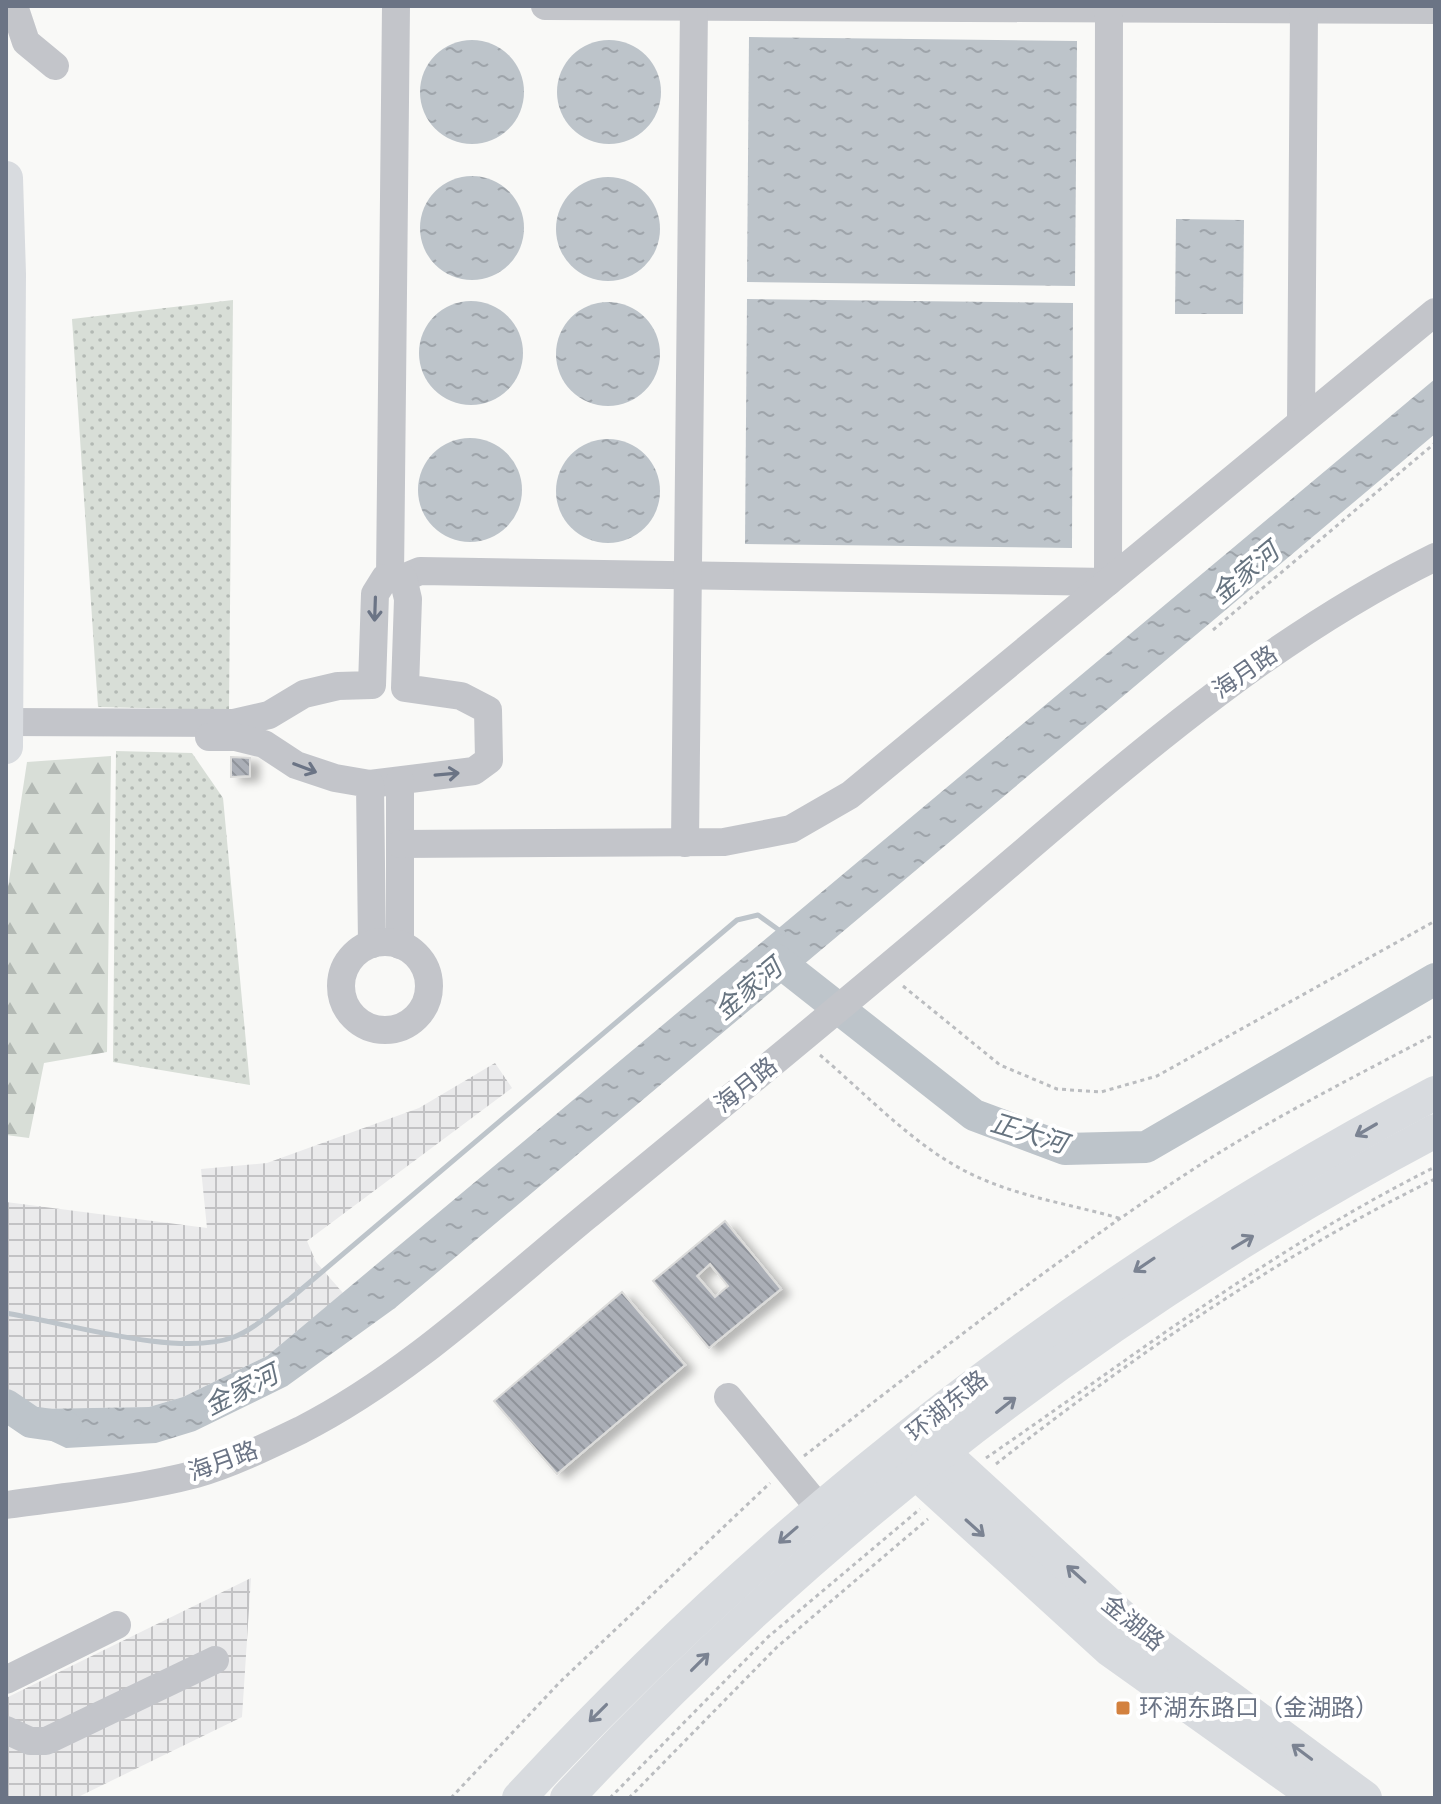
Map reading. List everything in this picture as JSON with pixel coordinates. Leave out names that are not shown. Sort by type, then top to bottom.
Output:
[{"type":"main road","points":[[6,178],[9,274],[7,736]]},
{"type":"main road","name":"环湖东路","points":[[519,1798],[591,1719],[709,1605],[819,1508],[1000,1364],[1183,1239],[1369,1128],[1435,1093]]},
{"type":"main road","name":"环湖东路","points":[[567,1798],[736,1627],[842,1534],[934,1491],[962,1469],[1028,1388],[1205,1265],[1435,1131]]},
{"type":"main road","name":"金湖路","points":[[905,1440],[962,1469],[1131,1625],[1365,1798]]},
{"type":"main road","name":"金湖路","points":[[905,1440],[934,1491],[1110,1650],[1318,1798]]},
{"type":"street","points":[[14,6],[26,42],[55,66]]},
{"type":"street","points":[[396,6],[396,578],[408,599],[405,688]]},
{"type":"street","points":[[545,6],[1435,10]]},
{"type":"street","points":[[685,843],[694,7]]},
{"type":"street","points":[[1108,582],[1109,9]]},
{"type":"street","points":[[1301,422],[1304,11]]},
{"type":"street","points":[[400,844],[685,843],[758,837],[791,829],[819,815],[850,795],[1435,312]]},
{"type":"street","name":"海月路","points":[[6,1505],[197,1473],[300,1431],[351,1402],[507,1296],[639,1187],[802,1039],[1186,714],[1315,623],[1375,587],[1435,557]]},
{"type":"street","points":[[372,685],[375,594],[385,578],[420,571],[1108,582]]},
{"type":"street","points":[[372,685],[461,696],[488,710],[489,760],[474,771],[370,784],[335,778],[296,765],[264,744],[235,737],[7,736],[234,723],[269,715],[304,694],[338,686],[372,685]]},
{"type":"street","points":[[370,784],[386,944],[400,844],[400,781]]},
{"type":"street","points":[[728,1397],[842,1534]]},
{"type":"street","points":[[6,1680],[117,1625]]},
{"type":"street","points":[[6,1730],[30,1741],[46,1741],[215,1660]]},
{"type":"path","points":[[1213,630],[1435,443]]},
{"type":"path","points":[[885,970],[1000,1065],[1057,1089],[1101,1092],[1157,1076],[1435,921]]},
{"type":"path","points":[[451,1798],[559,1683],[787,1469],[1021,1289],[1122,1219],[1264,1126],[1435,1034]]},
{"type":"path","points":[[802,1039],[935,1153],[969,1173],[1014,1191],[1122,1219]]},
{"type":"path","points":[[962,1469],[1242,1277],[1342,1216],[1435,1167]]},
{"type":"path","points":[[962,1469],[1248,1285],[1348,1225],[1435,1179]]},
{"type":"path","points":[[610,1798],[768,1637],[934,1491]]},
{"type":"path","points":[[629,1798],[934,1491]]},
{"type":"shaded area","points":[[495,1063],[512,1088],[307,1241],[316,1262],[343,1293],[267,1356],[183,1397],[149,1407],[34,1409],[6,1391],[6,1202],[207,1228],[201,1169],[267,1163],[419,1108]]},
{"type":"shaded area","points":[[251,1578],[242,1717],[76,1798],[6,1798],[6,1698]]},
{"type":"green space","points":[[233,300],[229,710],[98,707],[72,319]]},
{"type":"green space","points":[[116,751],[192,753],[223,798],[250,1085],[113,1062]]},
{"type":"green space","points":[[111,756],[107,1052],[44,1063],[29,1138],[6,1135],[6,900],[27,762]]},
{"type":"water","points":[[749,37],[1077,41],[1075,286],[747,282]]},
{"type":"water","points":[[472,40],[492,44],[509,55],[520,72],[524,92],[520,112],[509,129],[492,140],[472,144],[452,140],[435,129],[424,112],[420,92],[424,72],[435,55],[452,44]]},
{"type":"water","points":[[609,40],[629,44],[646,55],[657,72],[661,92],[657,112],[646,129],[629,140],[609,144],[589,140],[572,129],[561,112],[557,92],[561,72],[572,55],[589,44]]},
{"type":"water","points":[[472,176],[492,180],[509,191],[520,208],[524,228],[520,248],[509,265],[492,276],[472,280],[452,276],[435,265],[424,248],[420,228],[424,208],[435,191],[452,180]]},
{"type":"water","points":[[608,177],[628,181],[645,192],[656,209],[660,229],[656,249],[645,266],[628,277],[608,281],[588,277],[571,266],[560,249],[556,229],[560,209],[571,192],[588,181]]},
{"type":"water","points":[[1176,219],[1244,220],[1243,314],[1175,314]]},
{"type":"water","points":[[747,299],[1073,303],[1072,548],[745,544]]},
{"type":"water","points":[[471,301],[491,305],[508,316],[519,333],[523,353],[519,373],[508,390],[491,401],[471,405],[451,401],[434,390],[423,373],[419,353],[423,333],[434,316],[451,305]]},
{"type":"water","points":[[608,302],[628,306],[645,317],[656,334],[660,354],[656,374],[645,391],[628,402],[608,406],[588,402],[571,391],[560,374],[556,354],[560,334],[571,317],[588,306]]},
{"type":"water","points":[[1435,379],[1435,434],[395,1308],[287,1386],[195,1431],[156,1443],[66,1448],[20,1426],[34,1409],[149,1407],[183,1397],[267,1356]]},
{"type":"water","points":[[470,438],[490,442],[507,453],[518,470],[522,490],[518,510],[507,527],[490,538],[470,542],[450,538],[433,527],[422,510],[418,490],[422,470],[433,453],[450,442]]},
{"type":"water","points":[[608,439],[628,443],[645,454],[656,471],[660,491],[656,511],[645,528],[628,539],[608,543],[588,539],[571,528],[560,511],[556,491],[560,471],[571,454],[588,443]]},
{"type":"building","points":[[231,757],[250,758],[250,776],[231,777]]},
{"type":"building","points":[[725,1221],[781,1289],[709,1348],[653,1281]],"holes":[[[710,1264],[728,1286],[715,1297],[697,1276]]]},
{"type":"building","points":[[622,1292],[685,1365],[557,1474],[494,1401]]},
{"type":"waterway","points":[[6,1313],[122,1337],[183,1344],[211,1342],[241,1334],[290,1299],[737,920],[758,915],[783,933]]},
{"type":"waterway","name":"正大河","points":[[777,960],[974,1115],[1065,1149],[1146,1147],[1435,979]]},
{"type":"waterway","name":"金家河","points":[[6,1405],[31,1422],[66,1427]]},
{"type":"place","name":"环湖东路口（金湖路）","points":[[1123,1708]]}]
